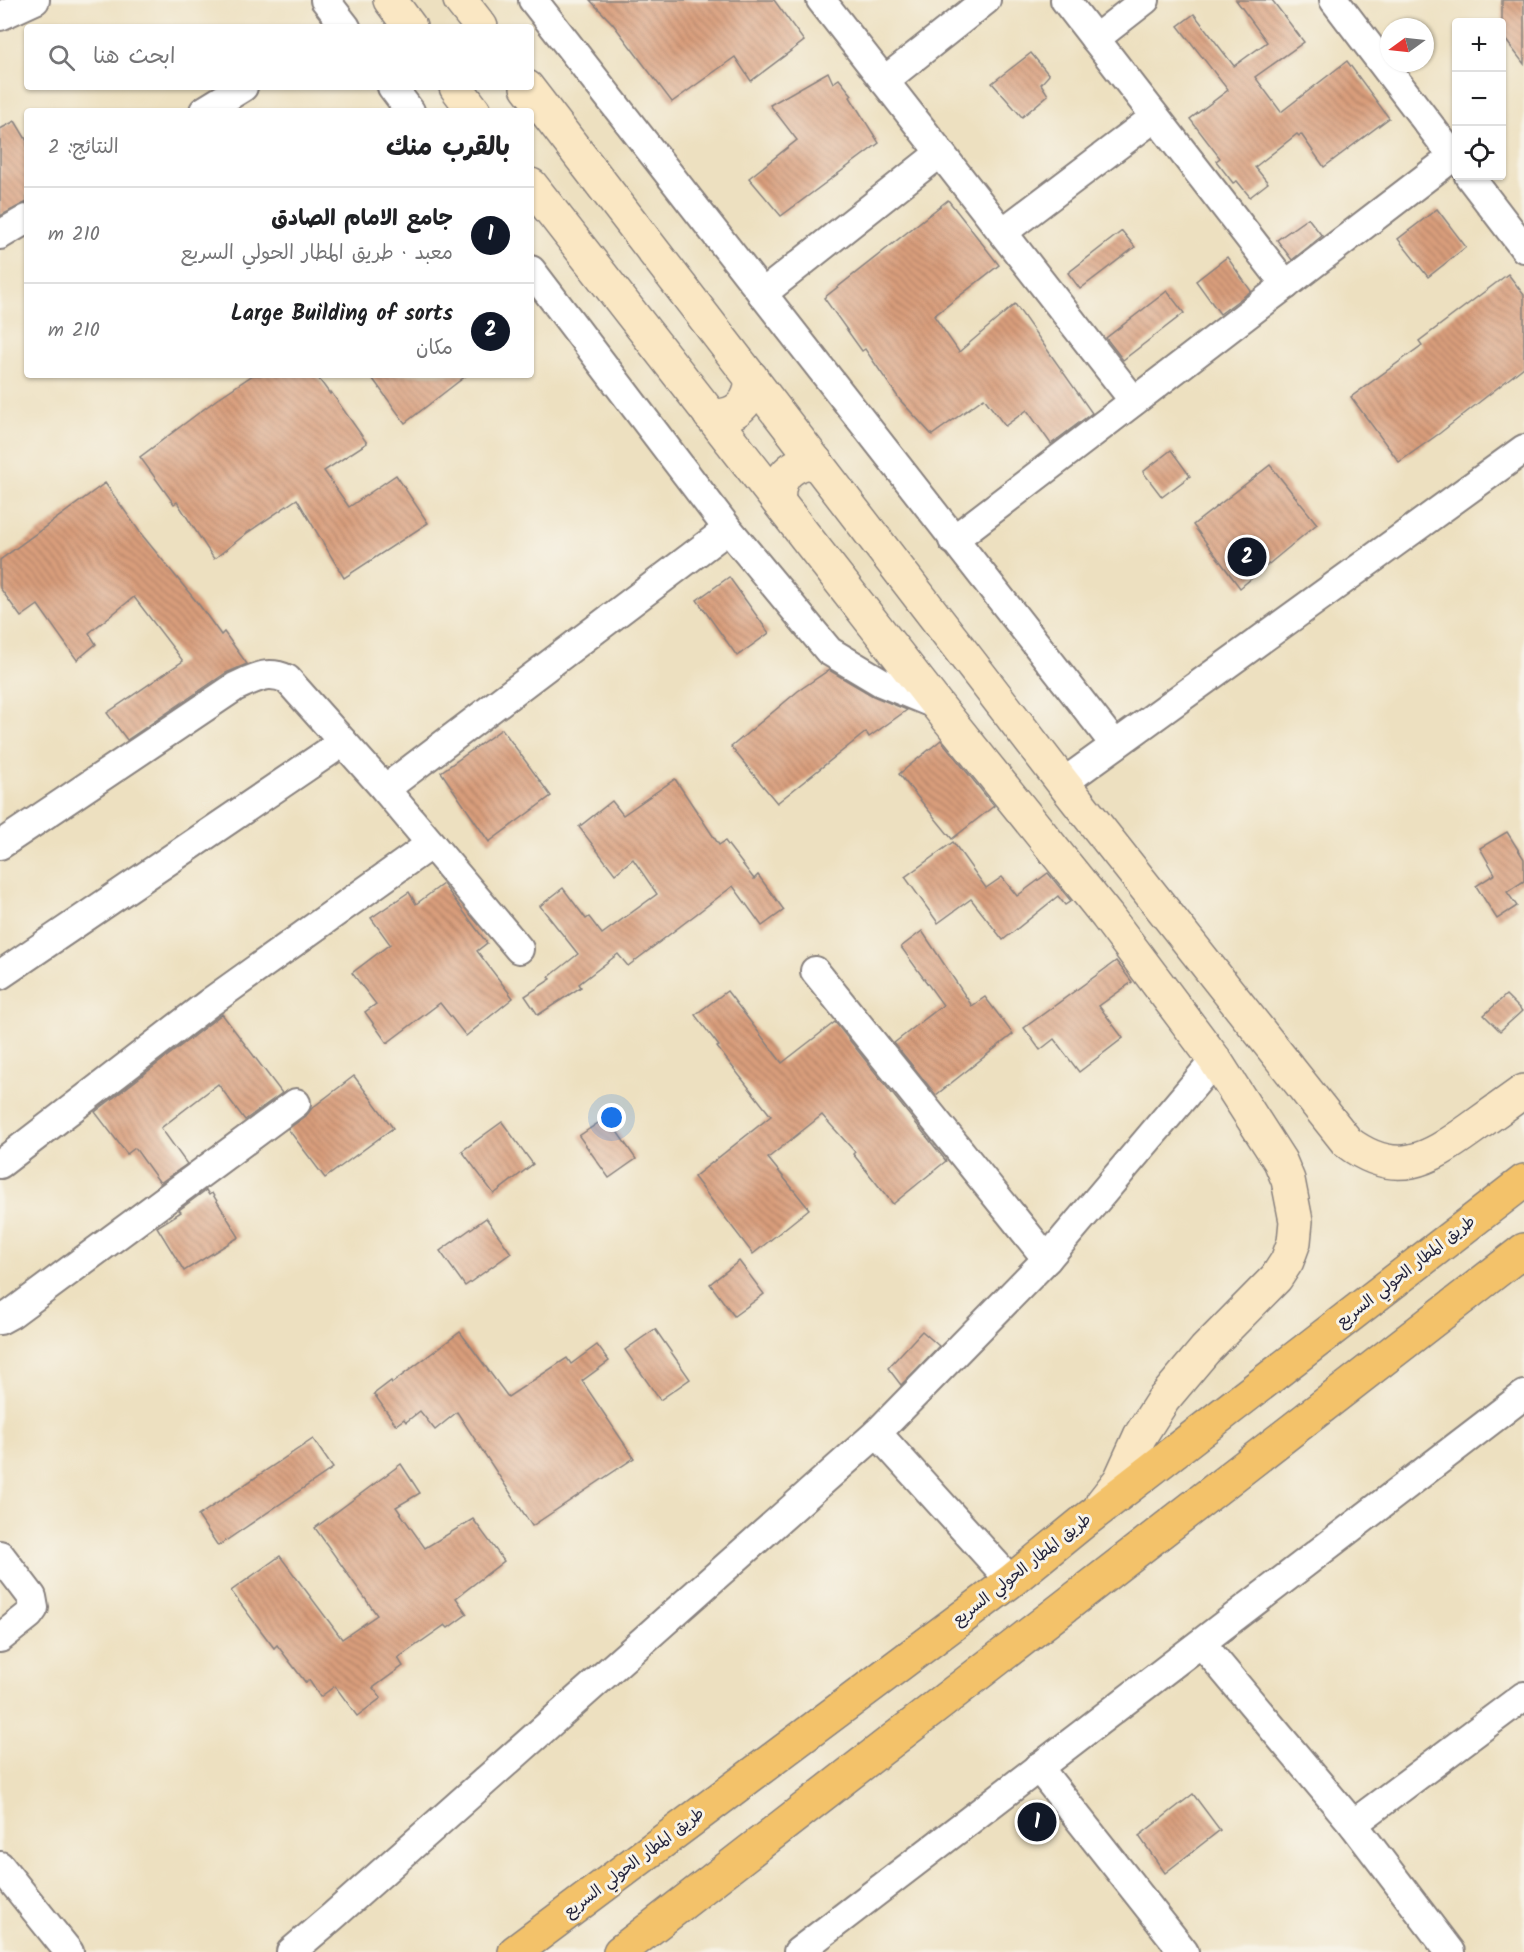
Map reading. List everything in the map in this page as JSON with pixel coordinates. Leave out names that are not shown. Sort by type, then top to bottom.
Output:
[{"type":"highway","name":"طريق المطار الحولي السريع","points":[[514,1952],[1011,1581],[1082,1523],[1524,1181]]},
{"type":"highway","points":[[620,1952],[1524,1250]]},
{"type":"street","points":[[0,16],[35,0]]},
{"type":"street","points":[[325,0],[343,24]]},
{"type":"street","points":[[390,0],[408,24]]},
{"type":"street","points":[[460,0],[479,24]]},
{"type":"street","points":[[533,0],[1115,745]]},
{"type":"street","points":[[821,0],[1134,401]]},
{"type":"street","points":[[884,81],[986,0]]},
{"type":"street","points":[[1065,0],[1286,285]]},
{"type":"street","points":[[1095,39],[1145,0]]},
{"type":"street","points":[[1334,0],[1452,154]]},
{"type":"street","points":[[209,108],[238,90]]},
{"type":"street","points":[[394,90],[408,108]]},
{"type":"street","points":[[458,90],[472,108]]},
{"type":"street","points":[[529,90],[1063,783],[1336,1131],[1359,1151],[1387,1161],[1417,1160],[1431,1155],[1524,1091]]},
{"type":"street","points":[[1003,232],[1155,117]]},
{"type":"street","points":[[762,294],[940,153]]},
{"type":"street","points":[[953,540],[1286,285],[1452,170]]},
{"type":"street","points":[[1472,180],[1524,248]]},
{"type":"street","points":[[534,189],[937,705],[1107,916],[1215,1060],[1280,1161],[1288,1180],[1296,1221],[1294,1242],[1287,1261],[1276,1278],[1205,1350],[1163,1400],[1140,1436],[1120,1480],[1106,1499],[1082,1523]]},
{"type":"street","points":[[0,235],[24,221]]},
{"type":"street","points":[[534,274],[728,529],[829,651],[881,682],[937,705]]},
{"type":"street","points":[[710,415],[725,416],[744,405],[750,391],[751,377]]},
{"type":"street","points":[[1063,783],[1524,449]]},
{"type":"street","points":[[779,502],[779,486],[787,472],[800,464],[816,462]]},
{"type":"street","points":[[385,789],[728,529]]},
{"type":"street","points":[[0,845],[235,687],[256,677],[275,674],[288,679],[385,789],[519,949]]},
{"type":"street","points":[[0,975],[343,742]]},
{"type":"street","points":[[0,1164],[209,1003],[431,844]]},
{"type":"street","points":[[815,971],[1047,1259]]},
{"type":"street","points":[[291,1952],[877,1433],[1047,1259],[1215,1060]]},
{"type":"street","points":[[0,1320],[296,1103]]},
{"type":"street","points":[[798,1952],[1524,1395]]},
{"type":"street","points":[[877,1433],[1011,1581]]},
{"type":"street","points":[[0,1555],[32,1597],[34,1608],[29,1615],[0,1638]]},
{"type":"street","points":[[1202,1644],[1353,1824],[1450,1952]]},
{"type":"street","points":[[1353,1824],[1524,1696]]},
{"type":"street","points":[[1038,1767],[1184,1952]]},
{"type":"street","points":[[0,1866],[69,1952]]},
{"type":"building","points":[[590,0],[774,0],[804,41],[751,81],[735,57],[672,102],[613,24]]},
{"type":"building","points":[[1236,0],[1272,0],[1304,42],[1255,77],[1281,112],[1347,61],[1389,118],[1324,167],[1301,134],[1299,136],[1297,134],[1255,167],[1268,183],[1250,197],[1237,181],[1233,183],[1216,161],[1220,158],[1190,119],[1228,90],[1178,26],[1194,14],[1234,66],[1267,42]]},
{"type":"building","points":[[1502,0],[1524,0],[1524,64],[1506,40],[1506,18],[1502,18]]},
{"type":"building","points":[[1031,53],[1049,75],[1041,84],[1048,95],[1022,117],[992,83]]},
{"type":"building","points":[[828,72],[833,83],[839,79],[852,95],[850,97],[879,143],[781,216],[749,178],[797,140],[770,105]]},
{"type":"building","points":[[15,121],[24,136],[24,204],[0,216],[0,129]]},
{"type":"building","points":[[948,200],[999,265],[934,316],[959,352],[1015,304],[1092,413],[1051,444],[1027,410],[1005,426],[984,398],[932,435],[900,400],[865,349],[862,351],[824,298]]},
{"type":"building","points":[[1437,209],[1466,247],[1428,277],[1398,239]]},
{"type":"building","points":[[1308,218],[1322,236],[1292,260],[1277,240]]},
{"type":"building","points":[[1122,231],[1135,247],[1080,289],[1068,273]]},
{"type":"building","points":[[1227,257],[1251,291],[1220,314],[1196,281]]},
{"type":"building","points":[[1508,274],[1524,295],[1524,367],[1399,462],[1351,397],[1422,345],[1419,341]]},
{"type":"building","points":[[1167,291],[1184,313],[1123,360],[1106,338]]},
{"type":"building","points":[[248,378],[318,378],[330,394],[331,392],[367,443],[324,471],[349,507],[396,475],[428,523],[344,578],[297,499],[214,559],[177,502],[174,504],[140,457]]},
{"type":"building","points":[[372,378],[463,378],[405,423]]},
{"type":"building","points":[[1171,450],[1190,476],[1162,497],[1143,472]]},
{"type":"building","points":[[1270,465],[1317,524],[1240,588],[1193,525]]},
{"type":"building","points":[[105,483],[142,535],[221,635],[224,632],[247,664],[226,673],[127,740],[107,713],[183,661],[134,597],[89,633],[96,644],[77,660],[38,605],[21,617],[0,588],[0,560]]},
{"type":"building","points":[[729,577],[769,633],[737,656],[697,600]]},
{"type":"building","points":[[829,670],[873,696],[907,710],[869,737],[866,732],[777,803],[731,747],[798,691]]},
{"type":"building","points":[[502,729],[551,796],[489,842],[441,772]]},
{"type":"building","points":[[941,740],[994,806],[952,839],[899,774]]},
{"type":"building","points":[[675,779],[719,845],[725,841],[754,879],[758,875],[784,910],[762,926],[733,886],[628,966],[618,954],[579,984],[581,987],[538,1015],[525,996],[551,979],[549,977],[578,954],[540,906],[563,888],[586,919],[589,917],[602,934],[657,894],[633,859],[615,874],[579,827],[612,801],[623,815]]},
{"type":"building","points":[[1507,832],[1524,859],[1524,881],[1507,892],[1517,906],[1497,919],[1476,886],[1495,874],[1480,848]]},
{"type":"building","points":[[953,842],[986,888],[1002,877],[1017,896],[1048,873],[1071,901],[1065,905],[1058,896],[1003,940],[971,899],[938,923],[905,877]]},
{"type":"building","points":[[443,884],[487,943],[477,951],[513,998],[466,1036],[440,1003],[387,1043],[365,1012],[376,1004],[352,973],[390,944],[371,918],[409,892],[416,904]]},
{"type":"building","points":[[922,931],[972,1006],[985,997],[1013,1034],[936,1095],[894,1043],[943,1005],[901,947]]},
{"type":"building","points":[[1116,961],[1132,982],[1099,1006],[1123,1038],[1079,1072],[1054,1039],[1040,1050],[1024,1028]]},
{"type":"building","points":[[727,991],[782,1063],[835,1022],[946,1161],[893,1204],[853,1154],[855,1152],[822,1115],[768,1158],[809,1209],[753,1254],[694,1177],[771,1116],[695,1015]]},
{"type":"building","points":[[1506,995],[1522,1011],[1500,1031],[1484,1015]]},
{"type":"building","points":[[222,1014],[282,1093],[245,1120],[218,1084],[161,1128],[187,1164],[160,1183],[135,1148],[127,1154],[95,1112]]},
{"type":"building","points":[[354,1076],[393,1128],[325,1178],[288,1129]]},
{"type":"building","points":[[607,1117],[636,1159],[609,1178],[579,1136]]},
{"type":"building","points":[[502,1122],[533,1164],[494,1194],[462,1151]]},
{"type":"building","points":[[206,1190],[209,1195],[212,1193],[239,1237],[184,1271],[157,1227],[181,1212],[179,1210]]},
{"type":"building","points":[[486,1218],[511,1253],[465,1286],[440,1251]]},
{"type":"building","points":[[739,1261],[764,1294],[734,1316],[710,1284]]},
{"type":"building","points":[[655,1329],[690,1379],[660,1400],[625,1350]]},
{"type":"building","points":[[922,1331],[939,1346],[901,1385],[888,1368]]},
{"type":"building","points":[[460,1332],[508,1397],[567,1358],[571,1364],[597,1345],[609,1361],[582,1381],[634,1458],[532,1526],[457,1412],[435,1430],[420,1411],[406,1422],[404,1419],[396,1425],[374,1394]]},
{"type":"building","points":[[313,1439],[333,1468],[218,1546],[198,1516]]},
{"type":"building","points":[[401,1464],[420,1493],[396,1507],[425,1548],[473,1519],[504,1561],[456,1598],[467,1614],[448,1628],[445,1625],[398,1658],[403,1666],[373,1688],[381,1698],[357,1716],[335,1686],[320,1697],[309,1680],[306,1683],[277,1645],[274,1648],[231,1591],[280,1556],[342,1639],[377,1615],[315,1528]]},
{"type":"building","points":[[1193,1794],[1220,1830],[1165,1873],[1139,1836]]},
{"type":"place","name":"Large Building of sorts","points":[[1247,557]]},
{"type":"place","name":"جامع الامام الصادق","points":[[1037,1822]]}]
